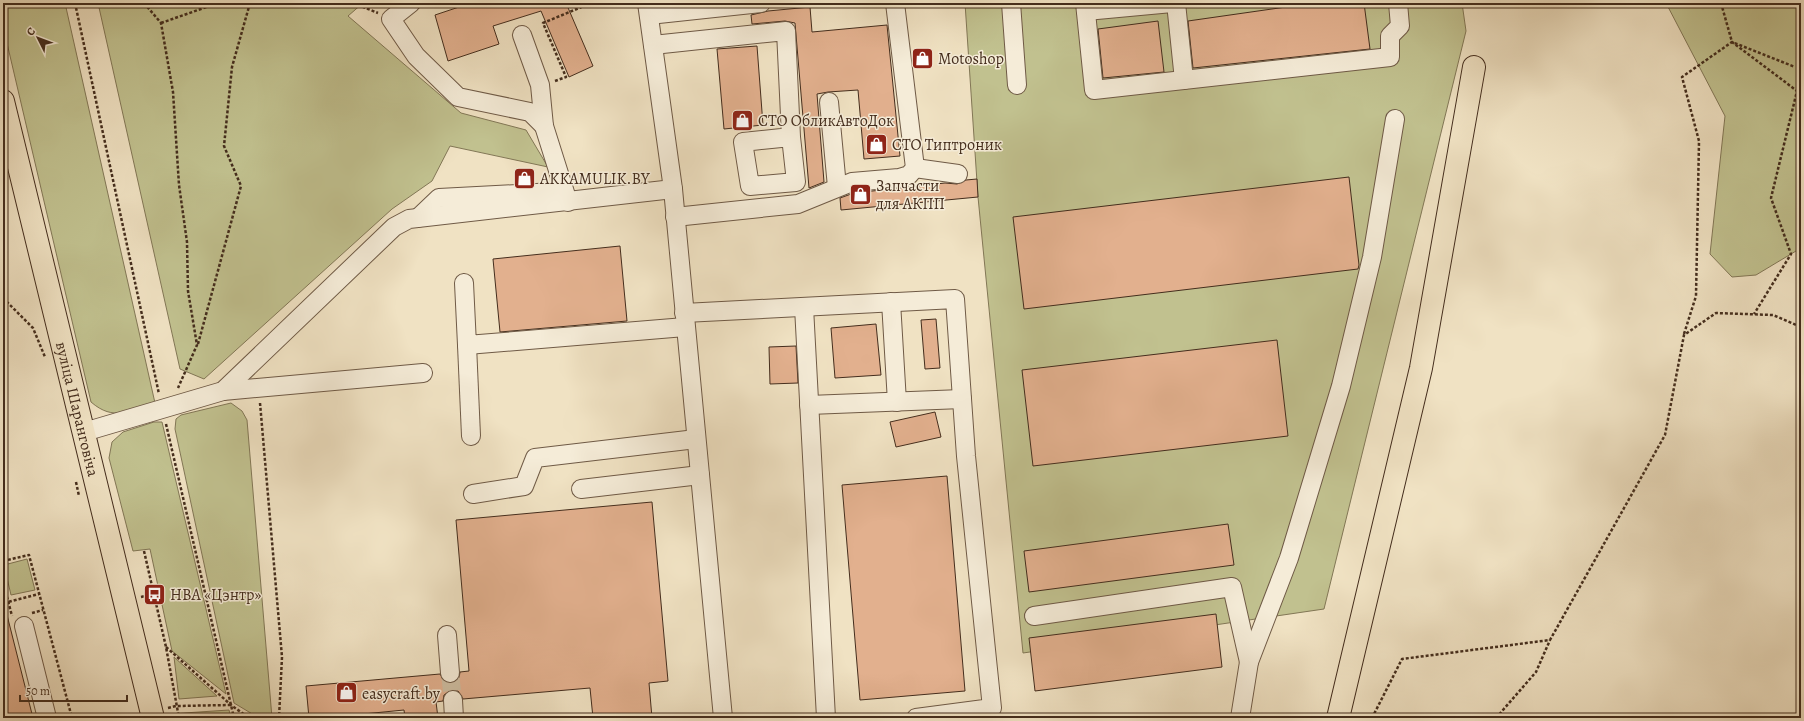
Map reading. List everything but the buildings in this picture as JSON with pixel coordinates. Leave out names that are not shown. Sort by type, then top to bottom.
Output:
[{"type":"main road","points":[[1338,718],[1421,368],[1474,67]]},
{"type":"main road","name":"вуліца Шаранговіча","points":[[3,101],[153,718]]},
{"type":"lane","points":[[411,3],[391,19],[416,56],[458,97],[530,112],[544,126]]},
{"type":"lane","points":[[723,718],[673,189],[648,9],[761,3]]},
{"type":"lane","points":[[675,217],[798,204],[852,182],[900,178],[909,175],[915,168],[895,3]]},
{"type":"lane","points":[[1011,3],[1017,85]]},
{"type":"lane","points":[[1172,3],[1086,7],[1094,90],[1390,57],[1390,36],[1400,26],[1398,3]]},
{"type":"lane","points":[[1176,3],[1184,80]]},
{"type":"lane","points":[[654,45],[786,30],[791,137]]},
{"type":"lane","points":[[522,35],[540,88],[544,126],[566,197]]},
{"type":"lane","points":[[829,102],[837,187]]},
{"type":"lane","points":[[1240,718],[1249,662],[1289,558],[1341,386],[1372,257],[1395,119]]},
{"type":"lane","points":[[915,168],[958,174]]},
{"type":"lane","points":[[223,391],[394,227],[410,219],[566,197],[673,189]]},
{"type":"lane","points":[[464,283],[471,436]]},
{"type":"lane","points":[[467,345],[804,307],[955,299],[966,456],[992,708],[916,718]]},
{"type":"lane","points":[[891,302],[897,402]]},
{"type":"lane","points":[[804,307],[826,718]]},
{"type":"lane","points":[[84,432],[223,391],[259,389],[423,373]]},
{"type":"lane","points":[[809,405],[962,399]]},
{"type":"lane","points":[[472,494],[524,486],[535,458],[696,439]]},
{"type":"lane","points":[[581,489],[700,475]]},
{"type":"lane","points":[[1034,616],[1232,587],[1249,662]]},
{"type":"lane","points":[[24,626],[47,718]]},
{"type":"lane","points":[[447,635],[450,673]]},
{"type":"lane","points":[[453,700],[454,718]]},
{"type":"path","points":[[75,3],[234,718]]},
{"type":"path","points":[[144,3],[161,23],[173,92],[179,185],[187,242],[188,291],[197,345]]},
{"type":"path","points":[[161,23],[218,3]]},
{"type":"path","points":[[166,408],[197,345],[241,186],[224,146],[232,67],[250,3]]},
{"type":"path","points":[[352,3],[391,19]]},
{"type":"path","points":[[540,88],[566,77],[543,23],[584,6],[586,3]]},
{"type":"path","points":[[1721,3],[1732,42],[1798,91],[1771,198],[1791,254],[1754,314]]},
{"type":"path","points":[[1732,42],[1795,67]]},
{"type":"path","points":[[1496,718],[1536,672],[1550,640],[1665,434],[1684,335],[1696,296],[1699,141],[1682,77],[1732,42]]},
{"type":"path","points":[[3,298],[33,328],[48,364]]},
{"type":"path","points":[[1684,335],[1716,313],[1773,315],[1801,327]]},
{"type":"path","points":[[259,389],[282,657],[279,718]]},
{"type":"path","points":[[75,479],[80,501]]},
{"type":"path","points":[[144,551],[166,647],[179,718]]},
{"type":"path","points":[[3,561],[29,555],[72,718]]},
{"type":"path","points":[[4,603],[39,594]]},
{"type":"path","points":[[1372,718],[1402,659],[1550,640]]},
{"type":"path","points":[[166,647],[231,705],[249,718]]},
{"type":"path","points":[[176,706],[231,705]]},
{"type":"green space","points":[[3,3],[65,3],[155,403],[122,413],[115,413],[107,412],[91,402],[3,26]]},
{"type":"green space","points":[[98,3],[363,3],[348,16],[461,113],[526,130],[548,167],[450,146],[432,181],[392,209],[204,379],[180,369]]},
{"type":"green space","points":[[965,3],[1462,3],[1466,31],[1324,609],[1023,653],[978,197]]},
{"type":"green space","points":[[1666,3],[1801,3],[1801,248],[1756,275],[1732,277],[1710,254],[1725,116]]},
{"type":"green space","points":[[231,403],[242,411],[247,420],[272,718],[259,718],[234,703],[175,429],[176,419],[181,415]]},
{"type":"green space","points":[[154,422],[162,422],[226,694],[172,651],[150,549],[133,551],[109,458],[112,442],[123,432]]},
{"type":"green space","points":[[27,559],[35,590],[11,595],[4,565]]},
{"type":"green space","points":[[174,657],[217,696],[179,699]]},
{"type":"green space","points":[[229,710],[231,718],[170,718],[169,714]]},
{"type":"tunnel","points":[[450,673],[453,700]]},
{"type":"place","name":"Motoshop","points":[[922,58]]},
{"type":"place","name":"СТО ОбликАвтоДок","points":[[742,120]]},
{"type":"place","name":"СТО Типтроник","points":[[876,144]]},
{"type":"place","name":"AKKAMULIK.BY","points":[[525,178]]},
{"type":"place","name":"Запчасти для АКПП","points":[[861,194]]},
{"type":"place","name":"НВА «Цэнтр»","points":[[154,594]]},
{"type":"place","name":"easycraft.by","points":[[346,693]]}]
